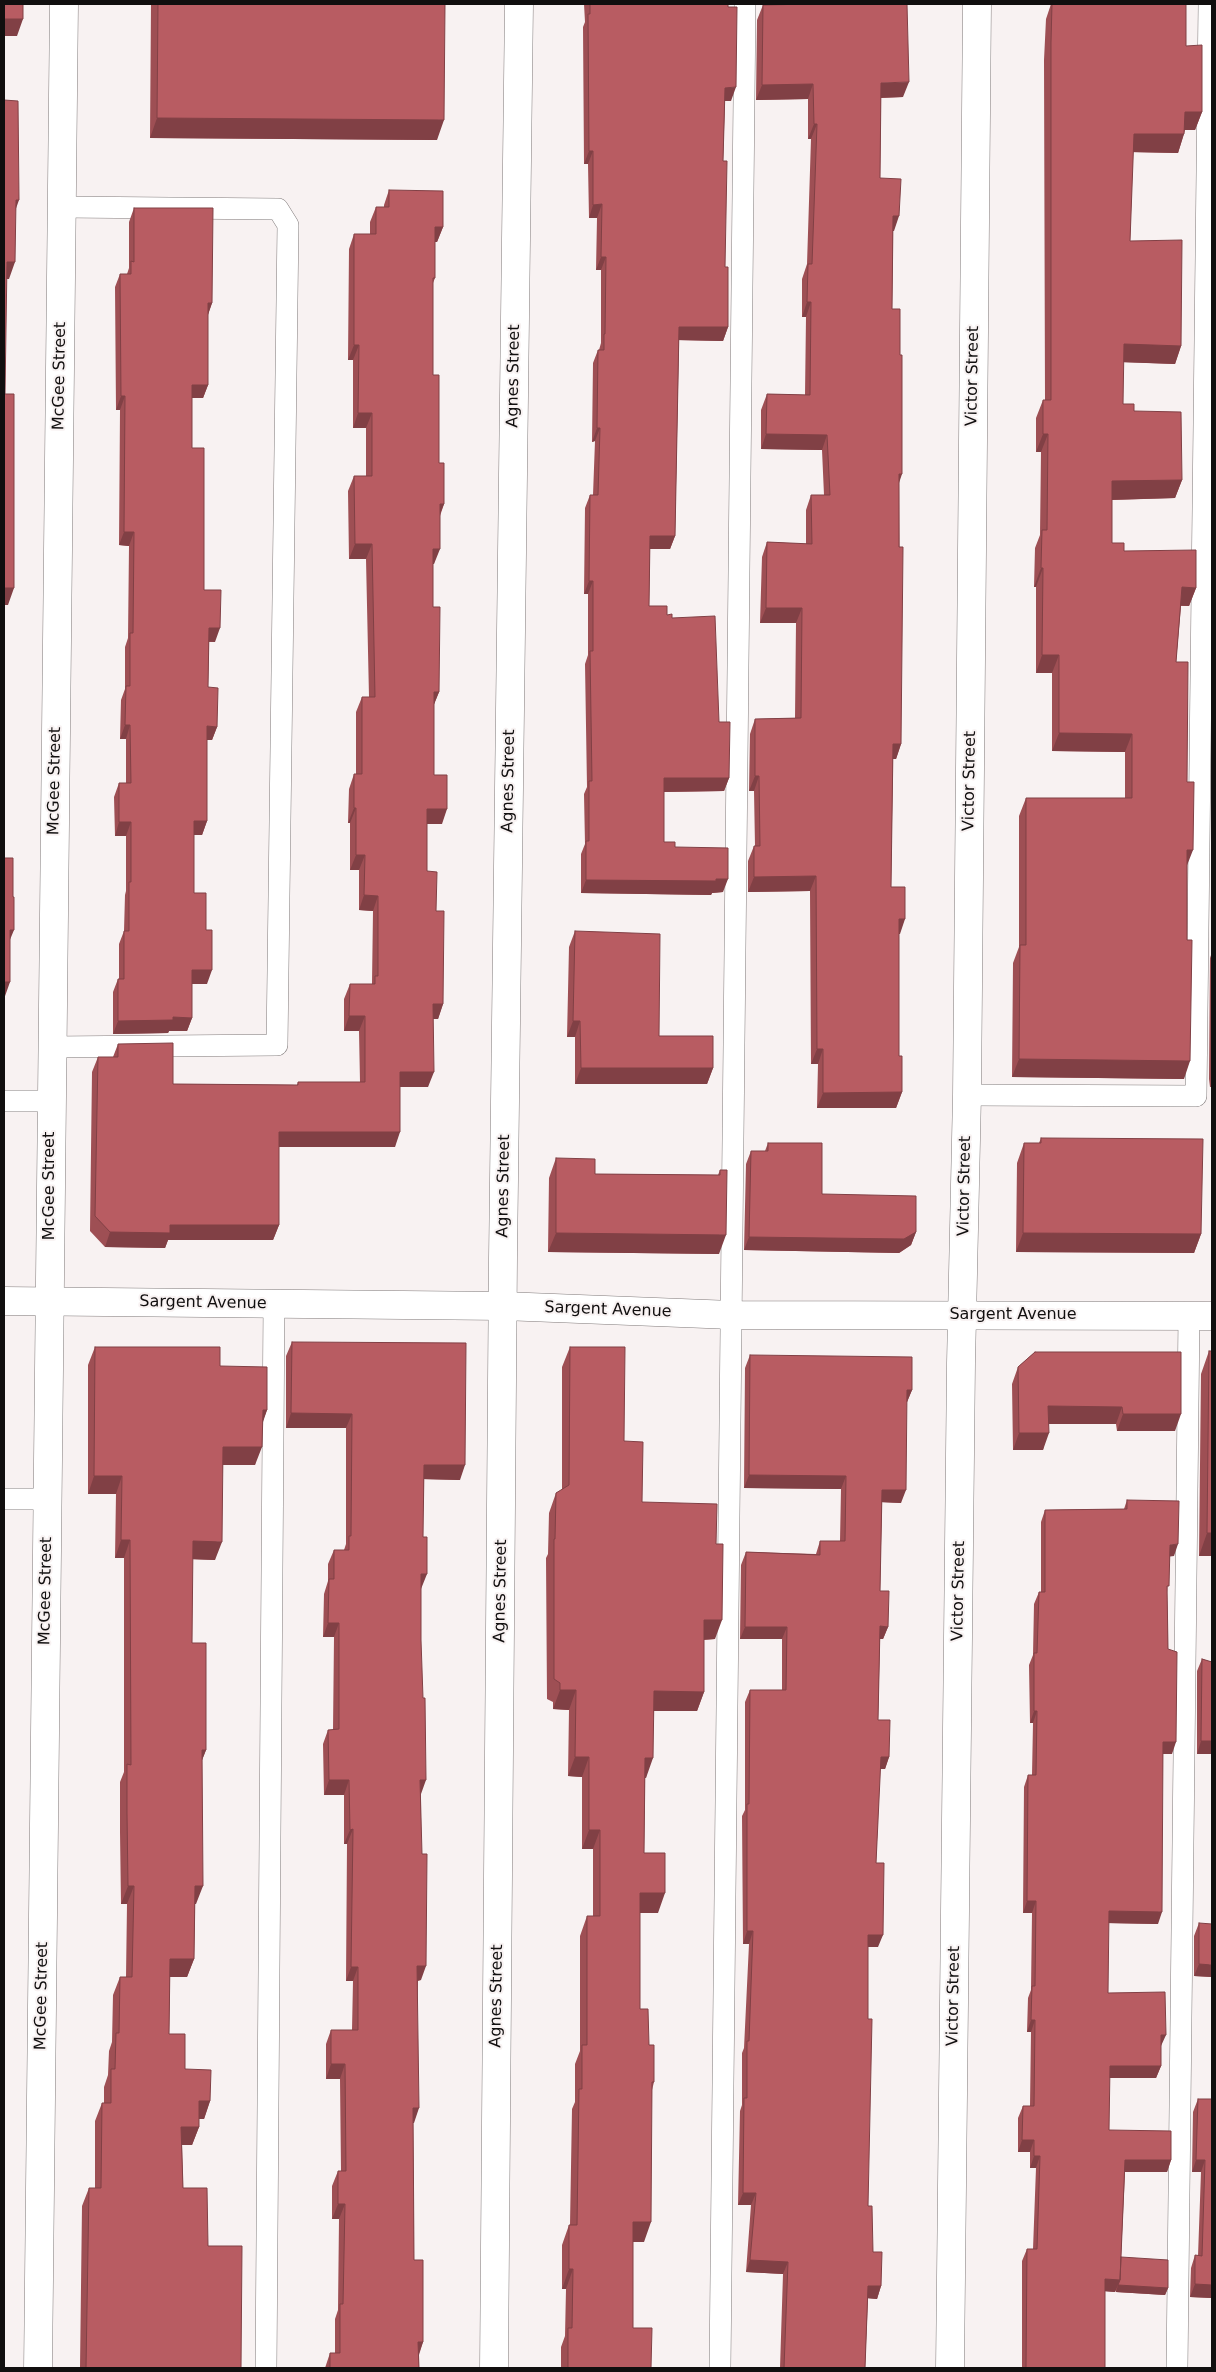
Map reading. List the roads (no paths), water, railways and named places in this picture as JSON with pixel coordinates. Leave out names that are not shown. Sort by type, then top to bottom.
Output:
[{"type":"street","name":"McGee Street","points":[[38,2368],[51,1047],[63,207],[64,4]]},
{"type":"street","name":"Agnes Street","points":[[494,2368],[503,1306],[519,4]]},
{"type":"street","name":"Victor Street","points":[[950,2368],[962,1314],[967,1096],[977,4]]},
{"type":"street","name":"Sargent Avenue","points":[[4,1301],[503,1306],[732,1315],[1200,1316]]},
{"type":"lane","points":[[720,2368],[745,4]]},
{"type":"lane","points":[[967,1096],[1196,1096],[1209,4]]},
{"type":"lane","points":[[51,1047],[277,1045],[288,225],[278,209],[63,207]]},
{"type":"lane","points":[[4,1101],[51,1101]]},
{"type":"lane","points":[[266,2368],[274,1304]]},
{"type":"lane","points":[[1177,2368],[1200,1316]]},
{"type":"lane","points":[[4,1498],[47,1499]]}]
